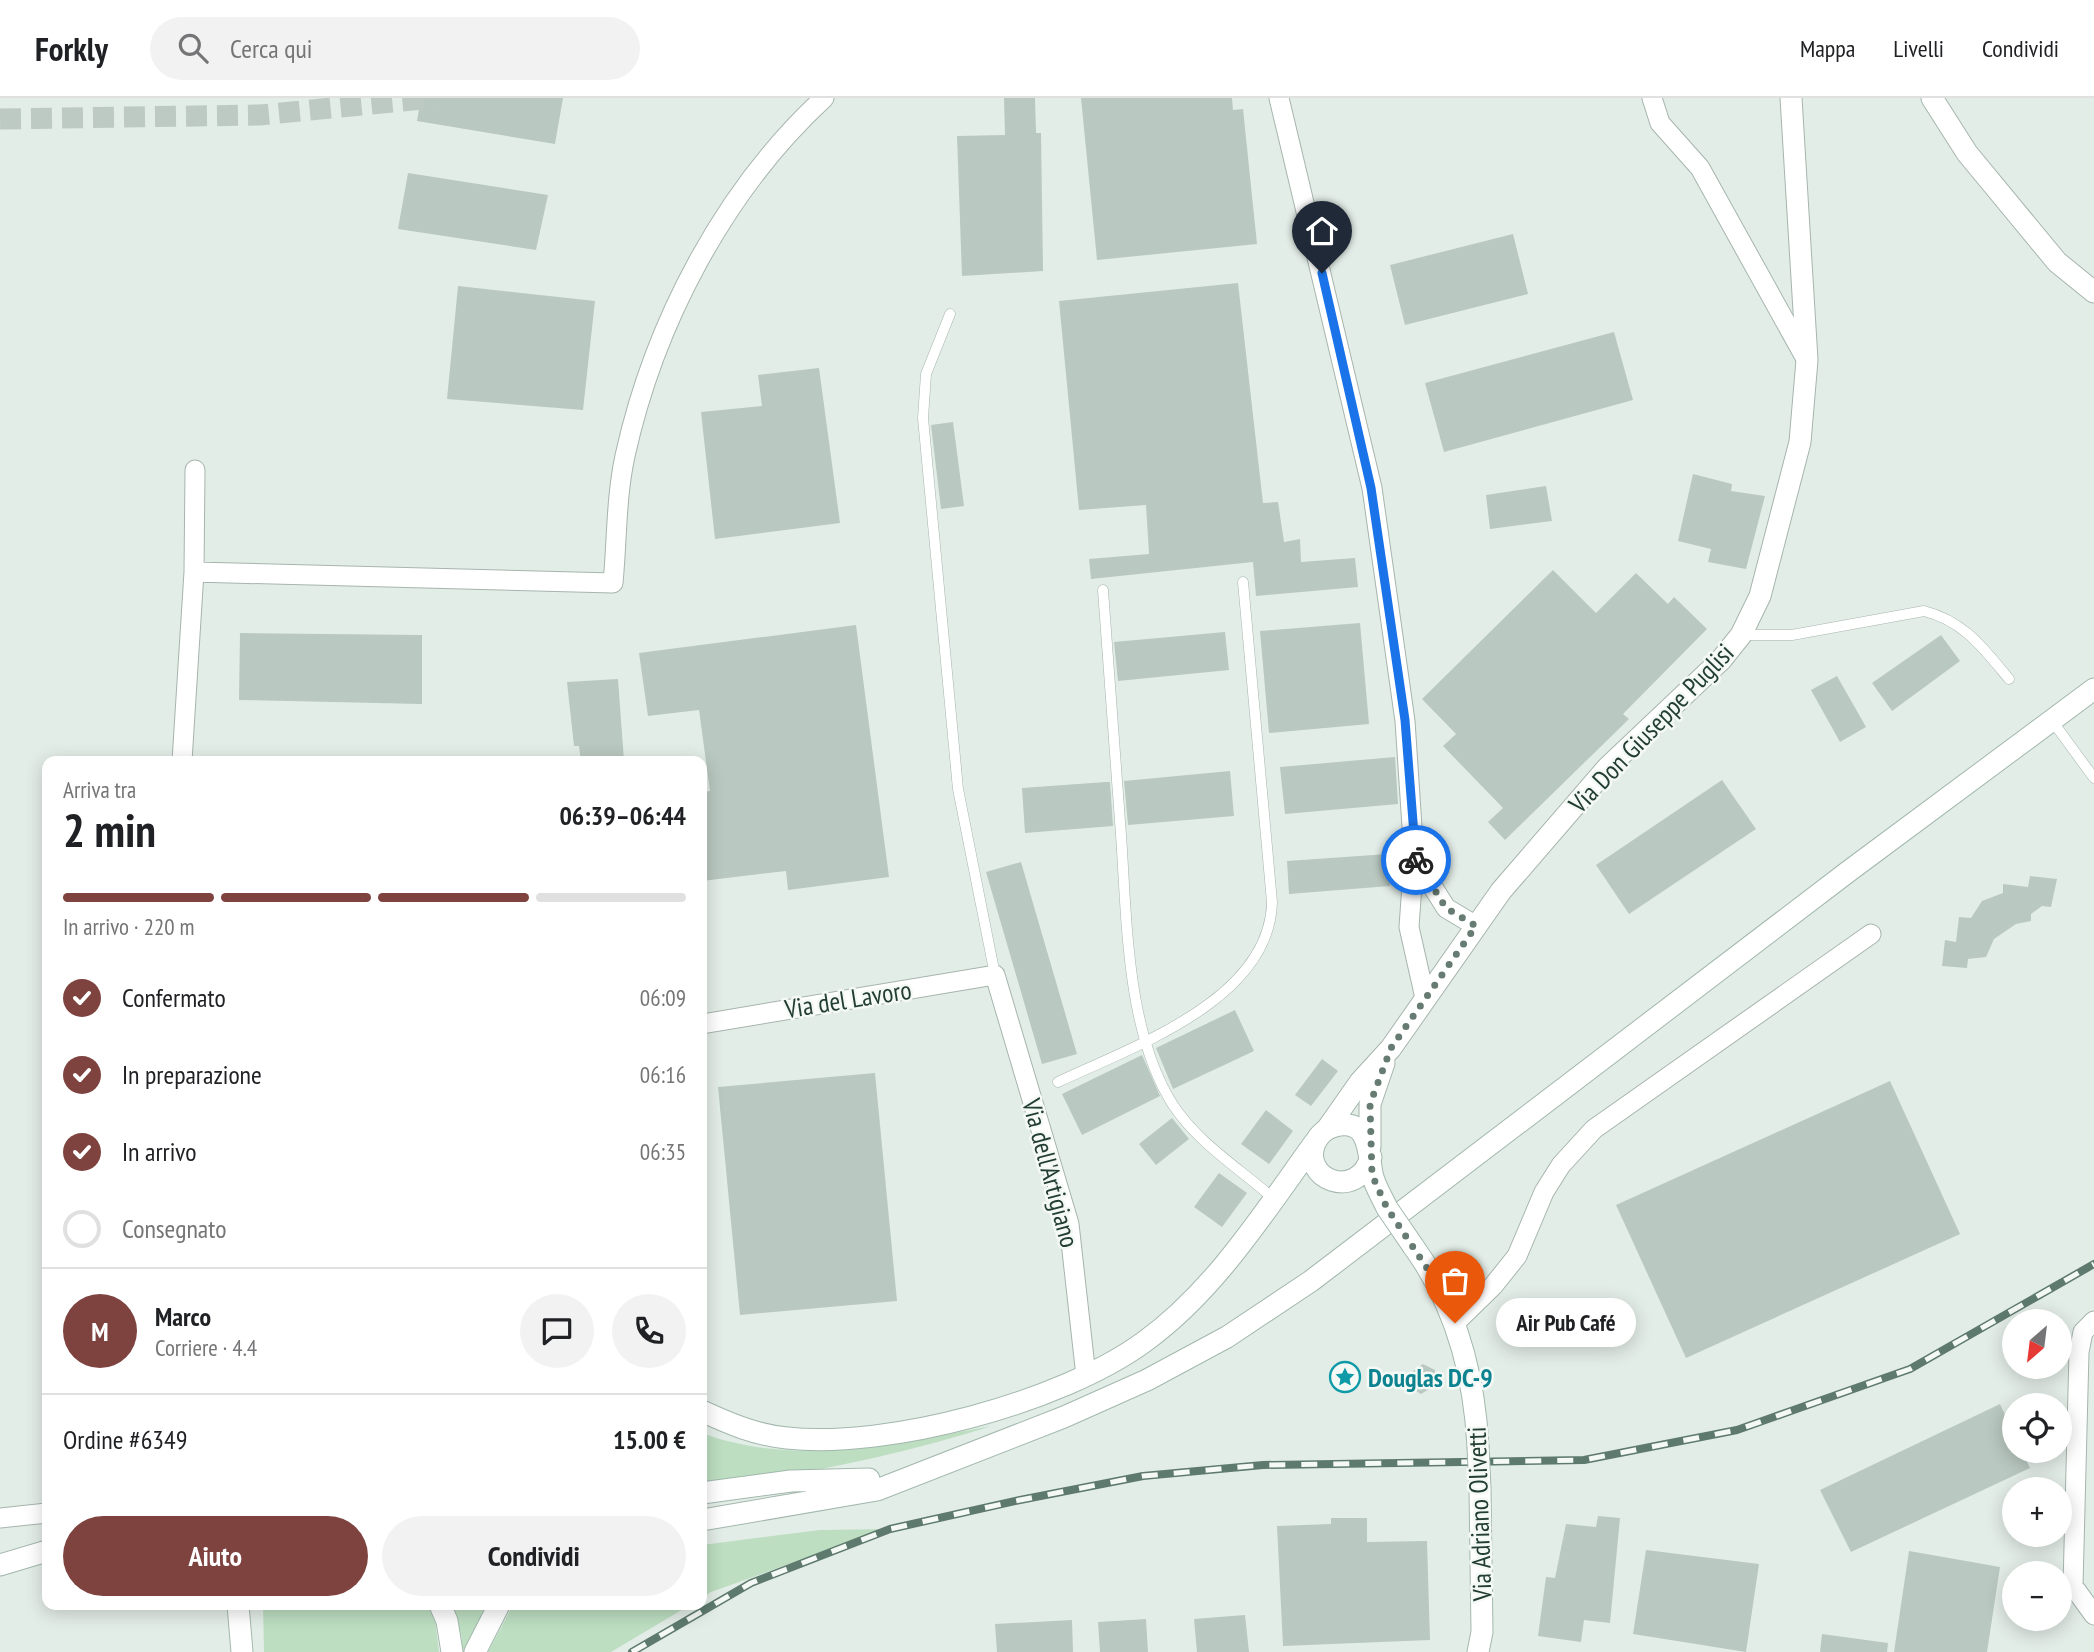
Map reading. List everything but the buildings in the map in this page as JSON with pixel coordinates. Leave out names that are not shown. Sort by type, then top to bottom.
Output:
[{"type":"main road","name":"Via Don Giuseppe Puglisi","points":[[1321,1135],[1360,1082],[1391,1048],[1501,891],[1608,767],[1694,687],[1741,635],[1760,596],[1800,442],[1807,359],[1791,98]]},
{"type":"main road","points":[[1932,98],[1967,153],[2049,252],[2070,276],[2094,292]]},
{"type":"main road","points":[[707,1519],[877,1490],[933,1466],[1064,1418],[1147,1380],[1227,1337],[1311,1282],[1849,871],[2091,692]]},
{"type":"main road","name":"Via Don Giuseppe Puglisi","points":[[1370,1152],[1370,1104],[1391,1048]]},
{"type":"main road","points":[[707,1413],[747,1431],[789,1438],[866,1436],[948,1424],[1031,1398],[1087,1376],[1144,1343],[1207,1284],[1321,1135],[1344,1125],[1353,1127],[1367,1139],[1370,1152],[1362,1174],[1336,1181],[1300,1184],[1274,1199]]},
{"type":"main road","points":[[1321,1135],[1313,1150],[1316,1167],[1336,1181]]},
{"type":"main road","name":"Via Adriano Olivetti","points":[[1370,1152],[1372,1175],[1387,1208],[1443,1292],[1455,1323],[1475,1401],[1480,1489],[1482,1645]]},
{"type":"main road","name":"Via Adriano Olivetti","points":[[1336,1181],[1387,1208]]},
{"type":"main road","points":[[707,1506],[933,1466]]},
{"type":"main road","points":[[707,1492],[791,1481],[869,1479]]},
{"type":"main road","points":[[0,1565],[42,1562]]},
{"type":"main road","points":[[238,1610],[242,1652]]},
{"type":"main road","points":[[442,1610],[450,1633],[452,1652]]},
{"type":"main road","points":[[475,1652],[496,1610]]},
{"type":"street","points":[[194,572],[613,583],[625,458],[645,380],[676,306],[719,226],[771,156],[824,98]]},
{"type":"street","points":[[1279,98],[1371,488],[1405,720],[1414,857],[1409,927],[1425,998]]},
{"type":"street","points":[[1652,98],[1660,123],[1700,168],[1807,359]]},
{"type":"street","points":[[181,756],[194,572],[195,470]]},
{"type":"street","points":[[1414,857],[1446,908],[1476,926]]},
{"type":"street","points":[[1455,1323],[1493,1286],[1517,1256],[1544,1192],[1561,1165],[1594,1129],[1871,934]]},
{"type":"street","name":"Via del Lavoro","points":[[707,1023],[995,975]]},
{"type":"street","name":"Via dell'Artigiano","points":[[995,975],[1069,1224],[1087,1376]]},
{"type":"street","points":[[2094,1321],[2082,1332],[2079,1352],[2073,1586],[2094,1615]]},
{"type":"street","points":[[0,1518],[42,1514]]},
{"type":"lane","points":[[950,314],[926,374],[923,418],[958,789],[995,975]]},
{"type":"lane","points":[[1058,1082],[1146,1040],[1204,1008],[1239,977],[1266,938],[1272,919],[1243,582]]},
{"type":"lane","points":[[1103,590],[1131,970],[1146,1040],[1168,1095],[1190,1126],[1211,1149],[1274,1199]]},
{"type":"lane","points":[[1741,635],[1792,635],[1924,611],[1944,616],[1961,626],[2009,679]]},
{"type":"lane","points":[[2053,722],[2094,778]]},
{"type":"green space","points":[[992,1426],[921,1447],[848,1464],[707,1488],[707,1434],[774,1449],[810,1451],[920,1439]]},
{"type":"green space","points":[[887,1529],[707,1595],[707,1544],[820,1530]]},
{"type":"green space","points":[[263,1610],[430,1610],[435,1619],[439,1652],[264,1652]]},
{"type":"green space","points":[[454,1610],[484,1610],[466,1652],[462,1652],[462,1638]]},
{"type":"green space","points":[[510,1610],[682,1610],[611,1652],[488,1652]]},
{"type":"tunnel","points":[[0,119],[260,115],[434,98]]},
{"type":"railway","points":[[707,1609],[751,1583],[890,1529],[1143,1476],[1263,1465],[1584,1460],[1737,1430],[1910,1369],[2094,1264]]},
{"type":"railway","points":[[632,1652],[704,1610]]},
{"type":"way so far","points":[[1416,860],[1446,908],[1476,926],[1391,1048],[1376,1082],[1370,1104],[1372,1175],[1387,1208],[1443,1292],[1455,1323]]},
{"type":"place","name":"Air Pub Café","points":[[1455,1323]]},
{"type":"place","name":"Douglas DC-9","points":[[1345,1377]]},
{"type":"route","points":[[1322,273],[1371,488],[1405,720],[1416,860]]}]
